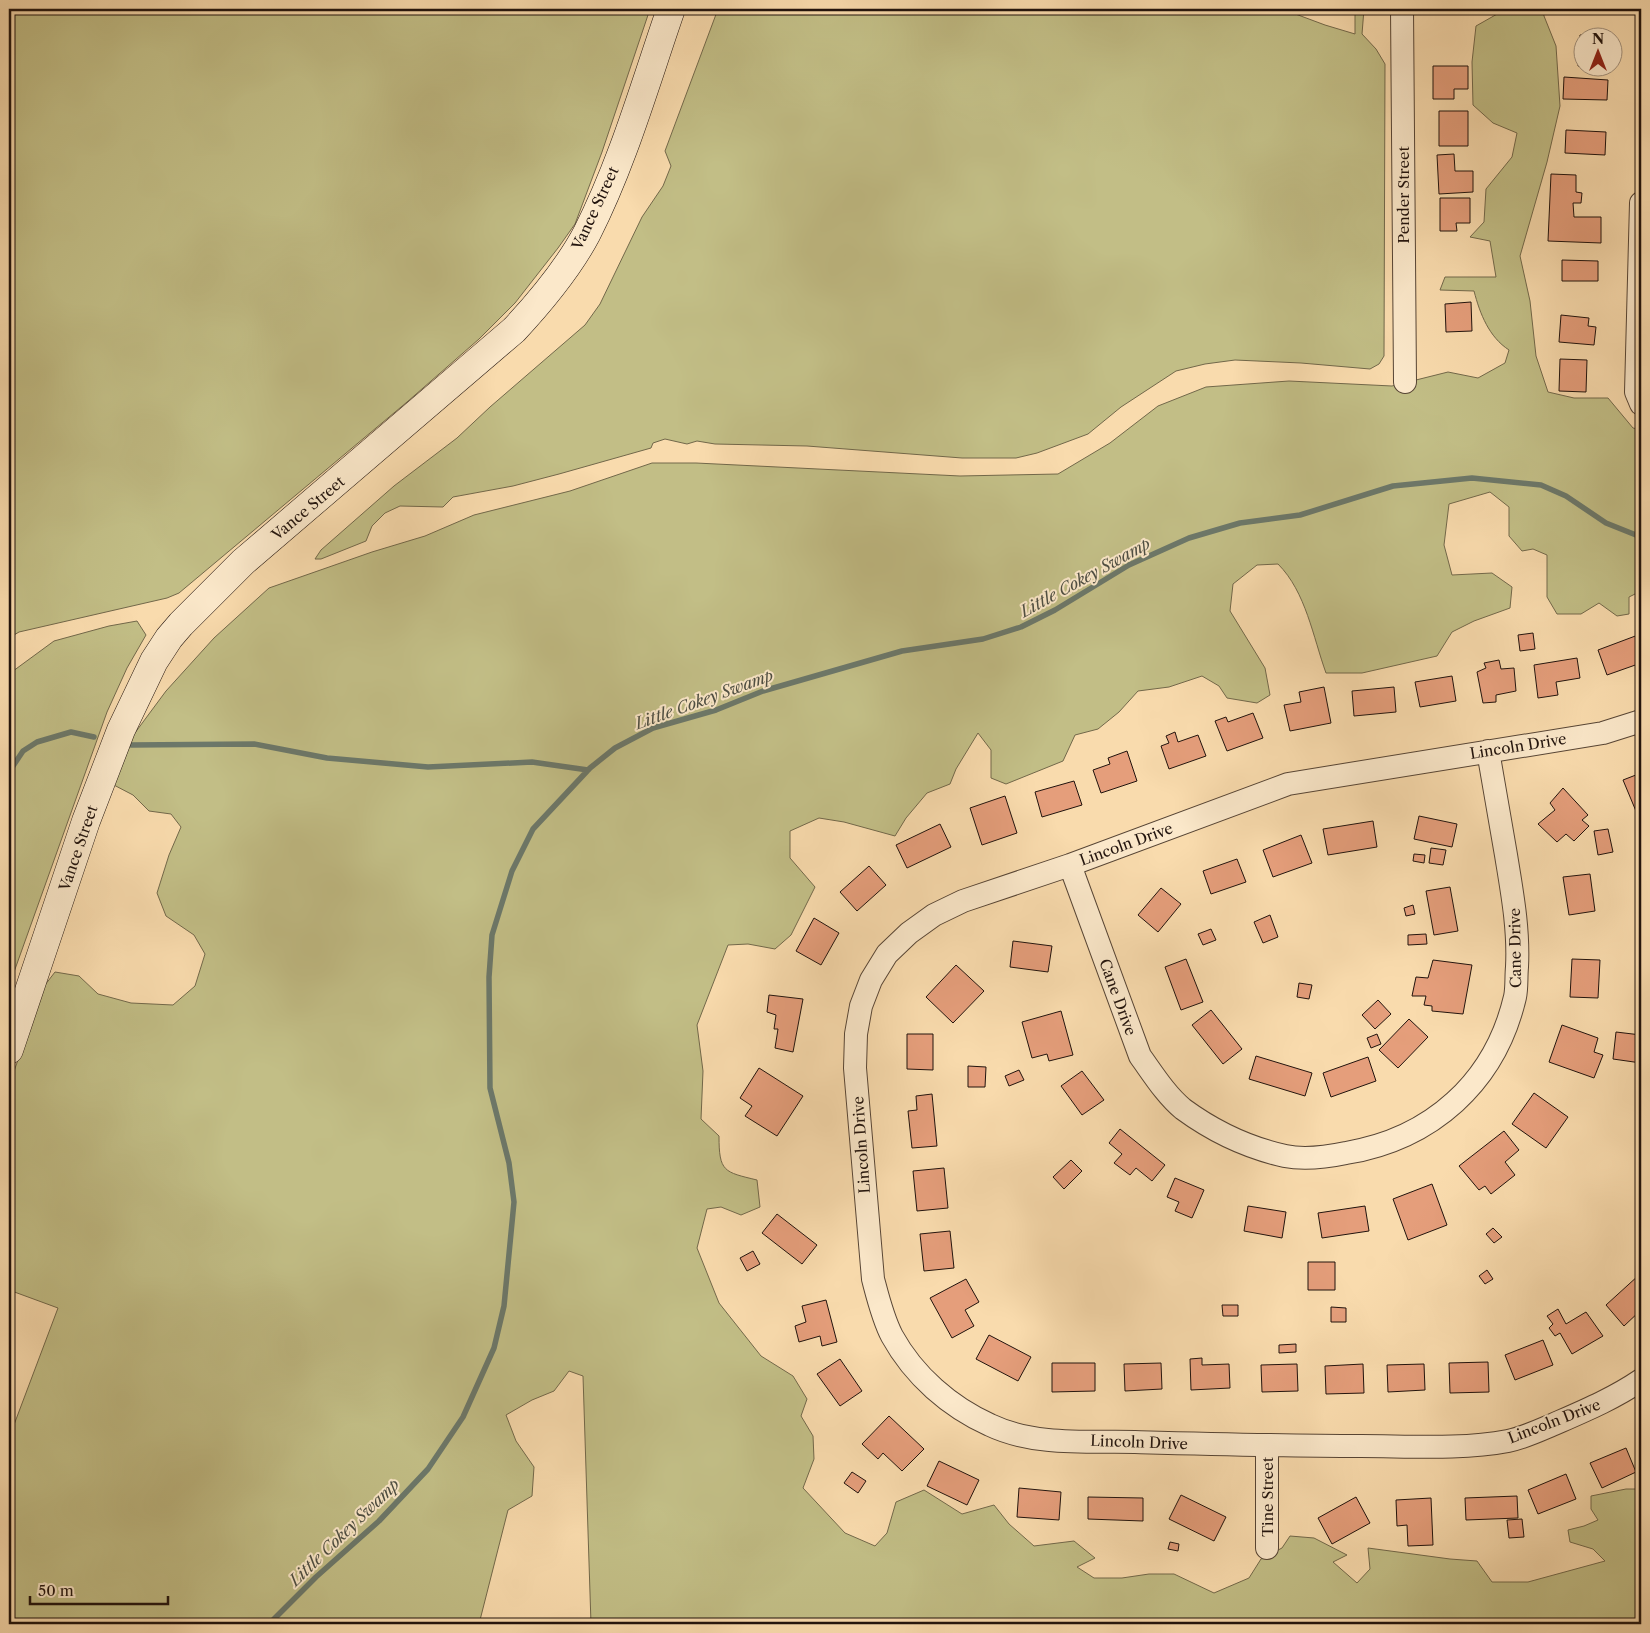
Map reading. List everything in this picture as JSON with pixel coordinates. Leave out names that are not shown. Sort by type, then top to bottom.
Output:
[{"type":"street","name":"Vance Street","points":[[9,1050],[86,821],[121,730],[154,661],[181,624],[243,562],[514,330],[541,300],[586,234],[606,190],[627,137],[671,9]]},
{"type":"street","name":"Pender Street","points":[[1402,9],[1405,382]]},
{"type":"street","points":[[1641,203],[1636,392],[1641,404]]},
{"type":"street","name":"Lincoln Drive","points":[[1641,721],[1602,733],[1288,784],[1070,865],[963,901],[934,915],[909,933],[887,954],[871,980],[861,1006],[856,1034],[855,1068],[873,1279],[879,1305],[892,1336],[912,1364],[933,1388],[960,1409],[992,1426],[1024,1437],[1061,1440],[1267,1446],[1474,1445],[1510,1441],[1544,1428],[1617,1396],[1641,1380]]},
{"type":"street","name":"Cane Drive","points":[[1070,865],[1140,1056],[1159,1083],[1182,1108],[1212,1128],[1251,1146],[1287,1156],[1326,1157],[1363,1150],[1397,1140],[1431,1122],[1461,1097],[1483,1069],[1504,1035],[1516,996],[1518,952],[1515,908],[1488,751]]},
{"type":"street","name":"Tine Street","points":[[1267,1446],[1267,1548]]},
{"type":"shaded area","points":[[9,9],[650,9],[602,152],[575,224],[515,303],[479,339],[407,402],[179,593],[167,598],[19,632],[9,638]]},
{"type":"shaded area","points":[[718,9],[1282,9],[1355,34],[1355,9],[1364,9],[1362,34],[1376,49],[1385,64],[1384,356],[1379,364],[1370,369],[1235,360],[1205,364],[1176,371],[1121,407],[1088,434],[1037,453],[1016,458],[962,458],[807,446],[715,444],[697,441],[687,444],[665,439],[653,443],[651,448],[559,474],[513,486],[453,497],[443,507],[400,506],[385,513],[372,526],[366,541],[321,559],[315,559],[321,550],[394,486],[457,438],[585,325],[600,304],[642,217],[663,186],[671,166],[665,151]]},
{"type":"shaded area","points":[[1506,9],[1543,9],[1556,46],[1560,106],[1547,162],[1520,256],[1530,301],[1536,356],[1548,392],[1574,398],[1608,398],[1633,428],[1641,430],[1641,591],[1629,597],[1629,614],[1617,616],[1599,603],[1581,614],[1557,614],[1547,597],[1547,555],[1533,549],[1522,551],[1509,536],[1509,507],[1490,492],[1449,504],[1444,545],[1452,575],[1492,573],[1512,587],[1510,608],[1474,621],[1452,632],[1437,656],[1362,673],[1326,673],[1308,616],[1288,575],[1278,564],[1257,565],[1233,584],[1230,611],[1265,668],[1270,695],[1257,703],[1227,698],[1219,686],[1202,676],[1169,687],[1138,691],[1119,712],[1098,729],[1075,735],[1063,761],[1006,784],[991,778],[991,750],[978,733],[956,769],[950,784],[927,793],[906,818],[895,836],[844,822],[819,818],[790,831],[790,858],[815,887],[791,935],[775,949],[748,944],[728,945],[697,1025],[703,1071],[701,1119],[719,1136],[722,1164],[730,1172],[757,1180],[760,1207],[741,1215],[721,1207],[707,1209],[697,1248],[719,1303],[761,1356],[793,1376],[807,1399],[801,1416],[813,1436],[814,1459],[803,1488],[845,1533],[875,1546],[887,1533],[896,1502],[924,1490],[962,1514],[994,1505],[1009,1524],[1034,1546],[1074,1541],[1095,1558],[1077,1567],[1094,1578],[1174,1574],[1214,1593],[1249,1578],[1261,1559],[1282,1548],[1290,1536],[1314,1538],[1347,1555],[1333,1562],[1357,1583],[1370,1569],[1368,1548],[1477,1561],[1492,1582],[1528,1582],[1605,1561],[1593,1549],[1570,1542],[1568,1530],[1598,1520],[1591,1509],[1591,1496],[1626,1489],[1641,1489],[1641,1624],[591,1624],[583,1376],[569,1371],[554,1391],[532,1400],[506,1415],[516,1441],[534,1467],[532,1496],[508,1510],[479,1624],[9,1624],[9,1438],[58,1308],[9,1290],[9,1085],[45,985],[55,972],[79,976],[98,994],[131,1003],[173,1005],[195,986],[205,954],[194,935],[166,916],[157,893],[169,855],[181,827],[171,814],[149,811],[133,795],[110,783],[123,749],[166,691],[214,638],[269,588],[372,552],[425,536],[474,515],[570,491],[652,463],[696,463],[960,476],[1058,474],[1110,443],[1158,406],[1206,387],[1289,381],[1392,386],[1448,372],[1478,378],[1505,363],[1509,350],[1496,339],[1486,324],[1474,291],[1440,290],[1445,277],[1496,277],[1490,241],[1470,237],[1484,222],[1486,189],[1512,157],[1517,133],[1493,123],[1473,105],[1472,62],[1476,26]]},
{"type":"shaded area","points":[[137,621],[146,635],[127,668],[107,712],[9,986],[9,674],[54,641],[109,626]]},
{"type":"building","points":[[1433,66],[1468,66],[1468,89],[1454,89],[1454,99],[1433,99]]},
{"type":"building","points":[[1564,77],[1608,80],[1607,100],[1563,99]]},
{"type":"building","points":[[1439,111],[1468,111],[1468,146],[1439,146]]},
{"type":"building","points":[[1566,130],[1606,132],[1605,155],[1565,153]]},
{"type":"building","points":[[1454,154],[1455,171],[1473,171],[1473,192],[1439,194],[1437,155]]},
{"type":"building","points":[[1551,174],[1576,175],[1576,192],[1582,193],[1581,203],[1573,203],[1574,217],[1601,217],[1601,243],[1548,241]]},
{"type":"building","points":[[1440,198],[1470,198],[1470,223],[1456,223],[1457,231],[1440,231]]},
{"type":"building","points":[[1562,260],[1598,261],[1598,281],[1562,281]]},
{"type":"building","points":[[1471,302],[1472,331],[1446,332],[1445,304]]},
{"type":"building","points":[[1561,315],[1589,318],[1588,326],[1596,327],[1594,345],[1559,342]]},
{"type":"building","points":[[1560,359],[1587,360],[1586,392],[1559,391]]},
{"type":"building","points":[[1533,633],[1535,649],[1520,651],[1518,635]]},
{"type":"building","points":[[1638,635],[1641,643],[1641,663],[1607,675],[1598,650]]},
{"type":"building","points":[[1577,658],[1580,678],[1556,682],[1558,695],[1538,698],[1534,665]]},
{"type":"building","points":[[1499,660],[1501,669],[1514,668],[1516,691],[1496,695],[1496,702],[1483,703],[1477,672],[1486,668],[1484,663]]},
{"type":"building","points":[[1452,676],[1456,701],[1420,707],[1415,682]]},
{"type":"building","points":[[1324,687],[1331,723],[1290,731],[1284,705],[1301,702],[1299,692]]},
{"type":"building","points":[[1394,687],[1396,712],[1354,716],[1352,691]]},
{"type":"building","points":[[1253,713],[1263,738],[1227,751],[1215,721],[1226,717],[1228,722]]},
{"type":"building","points":[[1175,732],[1178,742],[1198,735],[1206,756],[1169,769],[1161,746],[1169,743],[1166,736]]},
{"type":"building","points":[[1127,751],[1137,781],[1101,793],[1093,770],[1110,764],[1108,758]]},
{"type":"building","points":[[1641,773],[1641,815],[1638,816],[1623,780]]},
{"type":"building","points":[[1074,781],[1082,805],[1042,817],[1035,792]]},
{"type":"building","points":[[1563,788],[1588,815],[1582,820],[1589,826],[1574,841],[1566,834],[1557,842],[1538,824],[1555,810],[1550,803]]},
{"type":"building","points":[[1005,796],[1017,833],[982,845],[970,808]]},
{"type":"building","points":[[1419,816],[1457,824],[1452,847],[1414,839]]},
{"type":"building","points":[[1373,821],[1377,847],[1328,855],[1323,829]]},
{"type":"building","points":[[940,824],[951,847],[907,868],[896,845]]},
{"type":"building","points":[[1608,829],[1613,852],[1598,855],[1594,831]]},
{"type":"building","points":[[1301,835],[1312,863],[1273,877],[1263,850]]},
{"type":"building","points":[[1431,848],[1446,850],[1443,865],[1429,863]]},
{"type":"building","points":[[1414,854],[1425,855],[1424,863],[1413,861]]},
{"type":"building","points":[[1237,859],[1246,882],[1211,894],[1203,871]]},
{"type":"building","points":[[869,866],[886,885],[857,911],[840,892]]},
{"type":"building","points":[[1590,874],[1595,911],[1569,915],[1563,877]]},
{"type":"building","points":[[1450,887],[1458,931],[1434,935],[1426,891]]},
{"type":"building","points":[[1161,888],[1181,904],[1158,932],[1138,915]]},
{"type":"building","points":[[1413,905],[1415,914],[1406,916],[1404,908]]},
{"type":"building","points":[[1270,915],[1278,937],[1263,943],[1254,922]]},
{"type":"building","points":[[814,918],[839,933],[821,965],[796,951]]},
{"type":"building","points":[[1211,929],[1216,940],[1203,945],[1198,934]]},
{"type":"building","points":[[1426,934],[1427,944],[1408,945],[1408,935]]},
{"type":"building","points":[[1013,941],[1052,946],[1048,972],[1010,967]]},
{"type":"building","points":[[1186,959],[1203,1002],[1181,1010],[1165,967]]},
{"type":"building","points":[[1572,959],[1600,960],[1598,998],[1570,997]]},
{"type":"building","points":[[1433,960],[1472,965],[1463,1014],[1432,1011],[1432,1006],[1424,1005],[1426,996],[1412,996],[1416,977],[1428,978]]},
{"type":"building","points":[[956,965],[984,991],[953,1023],[926,997]]},
{"type":"building","points":[[1299,983],[1312,985],[1309,999],[1297,997]]},
{"type":"building","points":[[769,995],[803,999],[793,1052],[775,1048],[778,1029],[774,1029],[776,1015],[767,1012]]},
{"type":"building","points":[[1378,1000],[1391,1014],[1375,1029],[1362,1015]]},
{"type":"building","points":[[1211,1010],[1242,1049],[1223,1064],[1192,1025]]},
{"type":"building","points":[[1061,1011],[1073,1055],[1049,1061],[1047,1054],[1032,1058],[1022,1022]]},
{"type":"building","points":[[1409,1019],[1428,1037],[1398,1068],[1379,1050]]},
{"type":"building","points":[[1562,1025],[1598,1038],[1594,1052],[1603,1055],[1594,1078],[1549,1062]]},
{"type":"building","points":[[1616,1032],[1641,1035],[1641,1063],[1613,1059]]},
{"type":"building","points":[[907,1034],[933,1034],[933,1070],[907,1069]]},
{"type":"building","points":[[1377,1034],[1381,1044],[1371,1048],[1367,1038]]},
{"type":"building","points":[[1256,1056],[1312,1073],[1305,1096],[1249,1079]]},
{"type":"building","points":[[1368,1057],[1376,1081],[1331,1097],[1323,1073]]},
{"type":"building","points":[[968,1066],[986,1067],[985,1087],[968,1087]]},
{"type":"building","points":[[759,1068],[803,1096],[777,1136],[745,1116],[752,1106],[740,1098]]},
{"type":"building","points":[[1019,1070],[1024,1080],[1009,1086],[1005,1076]]},
{"type":"building","points":[[1082,1071],[1104,1100],[1082,1115],[1061,1086]]},
{"type":"building","points":[[1534,1093],[1568,1117],[1546,1148],[1512,1124]]},
{"type":"building","points":[[932,1094],[937,1146],[912,1148],[908,1111],[917,1110],[916,1096]]},
{"type":"building","points":[[1120,1129],[1165,1165],[1152,1181],[1136,1168],[1130,1175],[1114,1163],[1122,1154],[1109,1143]]},
{"type":"building","points":[[1504,1131],[1519,1150],[1505,1162],[1515,1175],[1491,1194],[1485,1186],[1479,1190],[1459,1166]]},
{"type":"building","points":[[1071,1160],[1082,1171],[1064,1189],[1053,1177]]},
{"type":"building","points":[[944,1168],[948,1208],[917,1211],[913,1171]]},
{"type":"building","points":[[1175,1178],[1204,1190],[1192,1218],[1175,1211],[1179,1202],[1167,1197]]},
{"type":"building","points":[[1432,1184],[1447,1225],[1408,1240],[1393,1199]]},
{"type":"building","points":[[1248,1206],[1286,1212],[1282,1238],[1244,1231]]},
{"type":"building","points":[[1365,1206],[1369,1231],[1322,1238],[1318,1213]]},
{"type":"building","points":[[777,1214],[817,1245],[802,1264],[762,1233]]},
{"type":"building","points":[[1493,1228],[1502,1237],[1494,1243],[1486,1234]]},
{"type":"building","points":[[950,1231],[954,1268],[924,1271],[920,1234]]},
{"type":"building","points":[[753,1251],[760,1264],[747,1271],[740,1258]]},
{"type":"building","points":[[1308,1262],[1335,1262],[1335,1290],[1308,1290]]},
{"type":"building","points":[[1487,1270],[1493,1279],[1485,1284],[1479,1276]]},
{"type":"building","points":[[1639,1275],[1641,1277],[1641,1310],[1624,1326],[1606,1305]]},
{"type":"building","points":[[966,1279],[979,1302],[965,1310],[974,1326],[952,1338],[930,1298]]},
{"type":"building","points":[[826,1300],[837,1342],[822,1346],[820,1336],[799,1342],[795,1326],[806,1322],[802,1306]]},
{"type":"building","points":[[1222,1305],[1238,1305],[1238,1316],[1223,1316]]},
{"type":"building","points":[[1331,1307],[1346,1308],[1346,1322],[1331,1322]]},
{"type":"building","points":[[1558,1309],[1566,1324],[1586,1312],[1603,1336],[1572,1354],[1560,1333],[1555,1336],[1549,1328],[1553,1324],[1547,1316]]},
{"type":"building","points":[[989,1335],[1031,1357],[1018,1381],[976,1359]]},
{"type":"building","points":[[1543,1340],[1553,1365],[1515,1380],[1505,1355]]},
{"type":"building","points":[[1296,1344],[1296,1352],[1279,1353],[1279,1345]]},
{"type":"building","points":[[1202,1358],[1202,1365],[1229,1364],[1230,1388],[1191,1390],[1190,1359]]},
{"type":"building","points":[[840,1359],[862,1391],[840,1406],[817,1374]]},
{"type":"building","points":[[1488,1362],[1489,1392],[1450,1393],[1449,1363]]},
{"type":"building","points":[[1052,1363],[1095,1363],[1095,1391],[1052,1392]]},
{"type":"building","points":[[1161,1363],[1162,1389],[1125,1391],[1124,1364]]},
{"type":"building","points":[[1297,1364],[1298,1391],[1262,1392],[1261,1365]]},
{"type":"building","points":[[1363,1364],[1364,1393],[1326,1394],[1325,1366]]},
{"type":"building","points":[[1424,1364],[1425,1390],[1388,1392],[1387,1365]]},
{"type":"building","points":[[889,1416],[924,1449],[902,1471],[883,1453],[878,1459],[862,1444]]},
{"type":"building","points":[[1626,1448],[1636,1472],[1602,1488],[1590,1463]]},
{"type":"building","points":[[939,1461],[979,1480],[967,1505],[927,1486]]},
{"type":"building","points":[[852,1472],[866,1481],[858,1493],[844,1483]]},
{"type":"building","points":[[1566,1474],[1576,1499],[1538,1514],[1528,1490]]},
{"type":"building","points":[[1019,1488],[1061,1492],[1059,1520],[1017,1517]]},
{"type":"building","points":[[1181,1495],[1226,1517],[1214,1541],[1169,1519]]},
{"type":"building","points":[[1517,1496],[1518,1518],[1466,1520],[1465,1498]]},
{"type":"building","points":[[1088,1497],[1143,1498],[1143,1521],[1088,1519]]},
{"type":"building","points":[[1356,1497],[1370,1523],[1332,1544],[1318,1518]]},
{"type":"building","points":[[1431,1498],[1433,1545],[1408,1546],[1407,1525],[1397,1526],[1396,1500]]},
{"type":"building","points":[[1522,1519],[1524,1537],[1509,1538],[1507,1520]]},
{"type":"building","points":[[1170,1542],[1179,1544],[1178,1551],[1168,1549]]},
{"type":"waterway","name":"Little Cokey Swamp","points":[[269,1624],[316,1577],[379,1521],[428,1469],[463,1417],[494,1348],[504,1306],[514,1202],[509,1163],[490,1088],[489,977],[492,935],[512,871],[533,829],[590,768],[615,748],[653,728],[716,710],[763,691],[902,651],[983,639],[1021,627],[1055,610],[1129,565],[1189,538],[1240,523],[1300,515],[1393,486],[1472,478],[1541,485],[1566,496],[1606,523],[1641,537]]},
{"type":"waterway","points":[[9,772],[23,751],[37,742],[71,732],[94,737]]},
{"type":"waterway","points":[[131,745],[254,744],[327,758],[428,767],[532,762],[588,770]]}]
